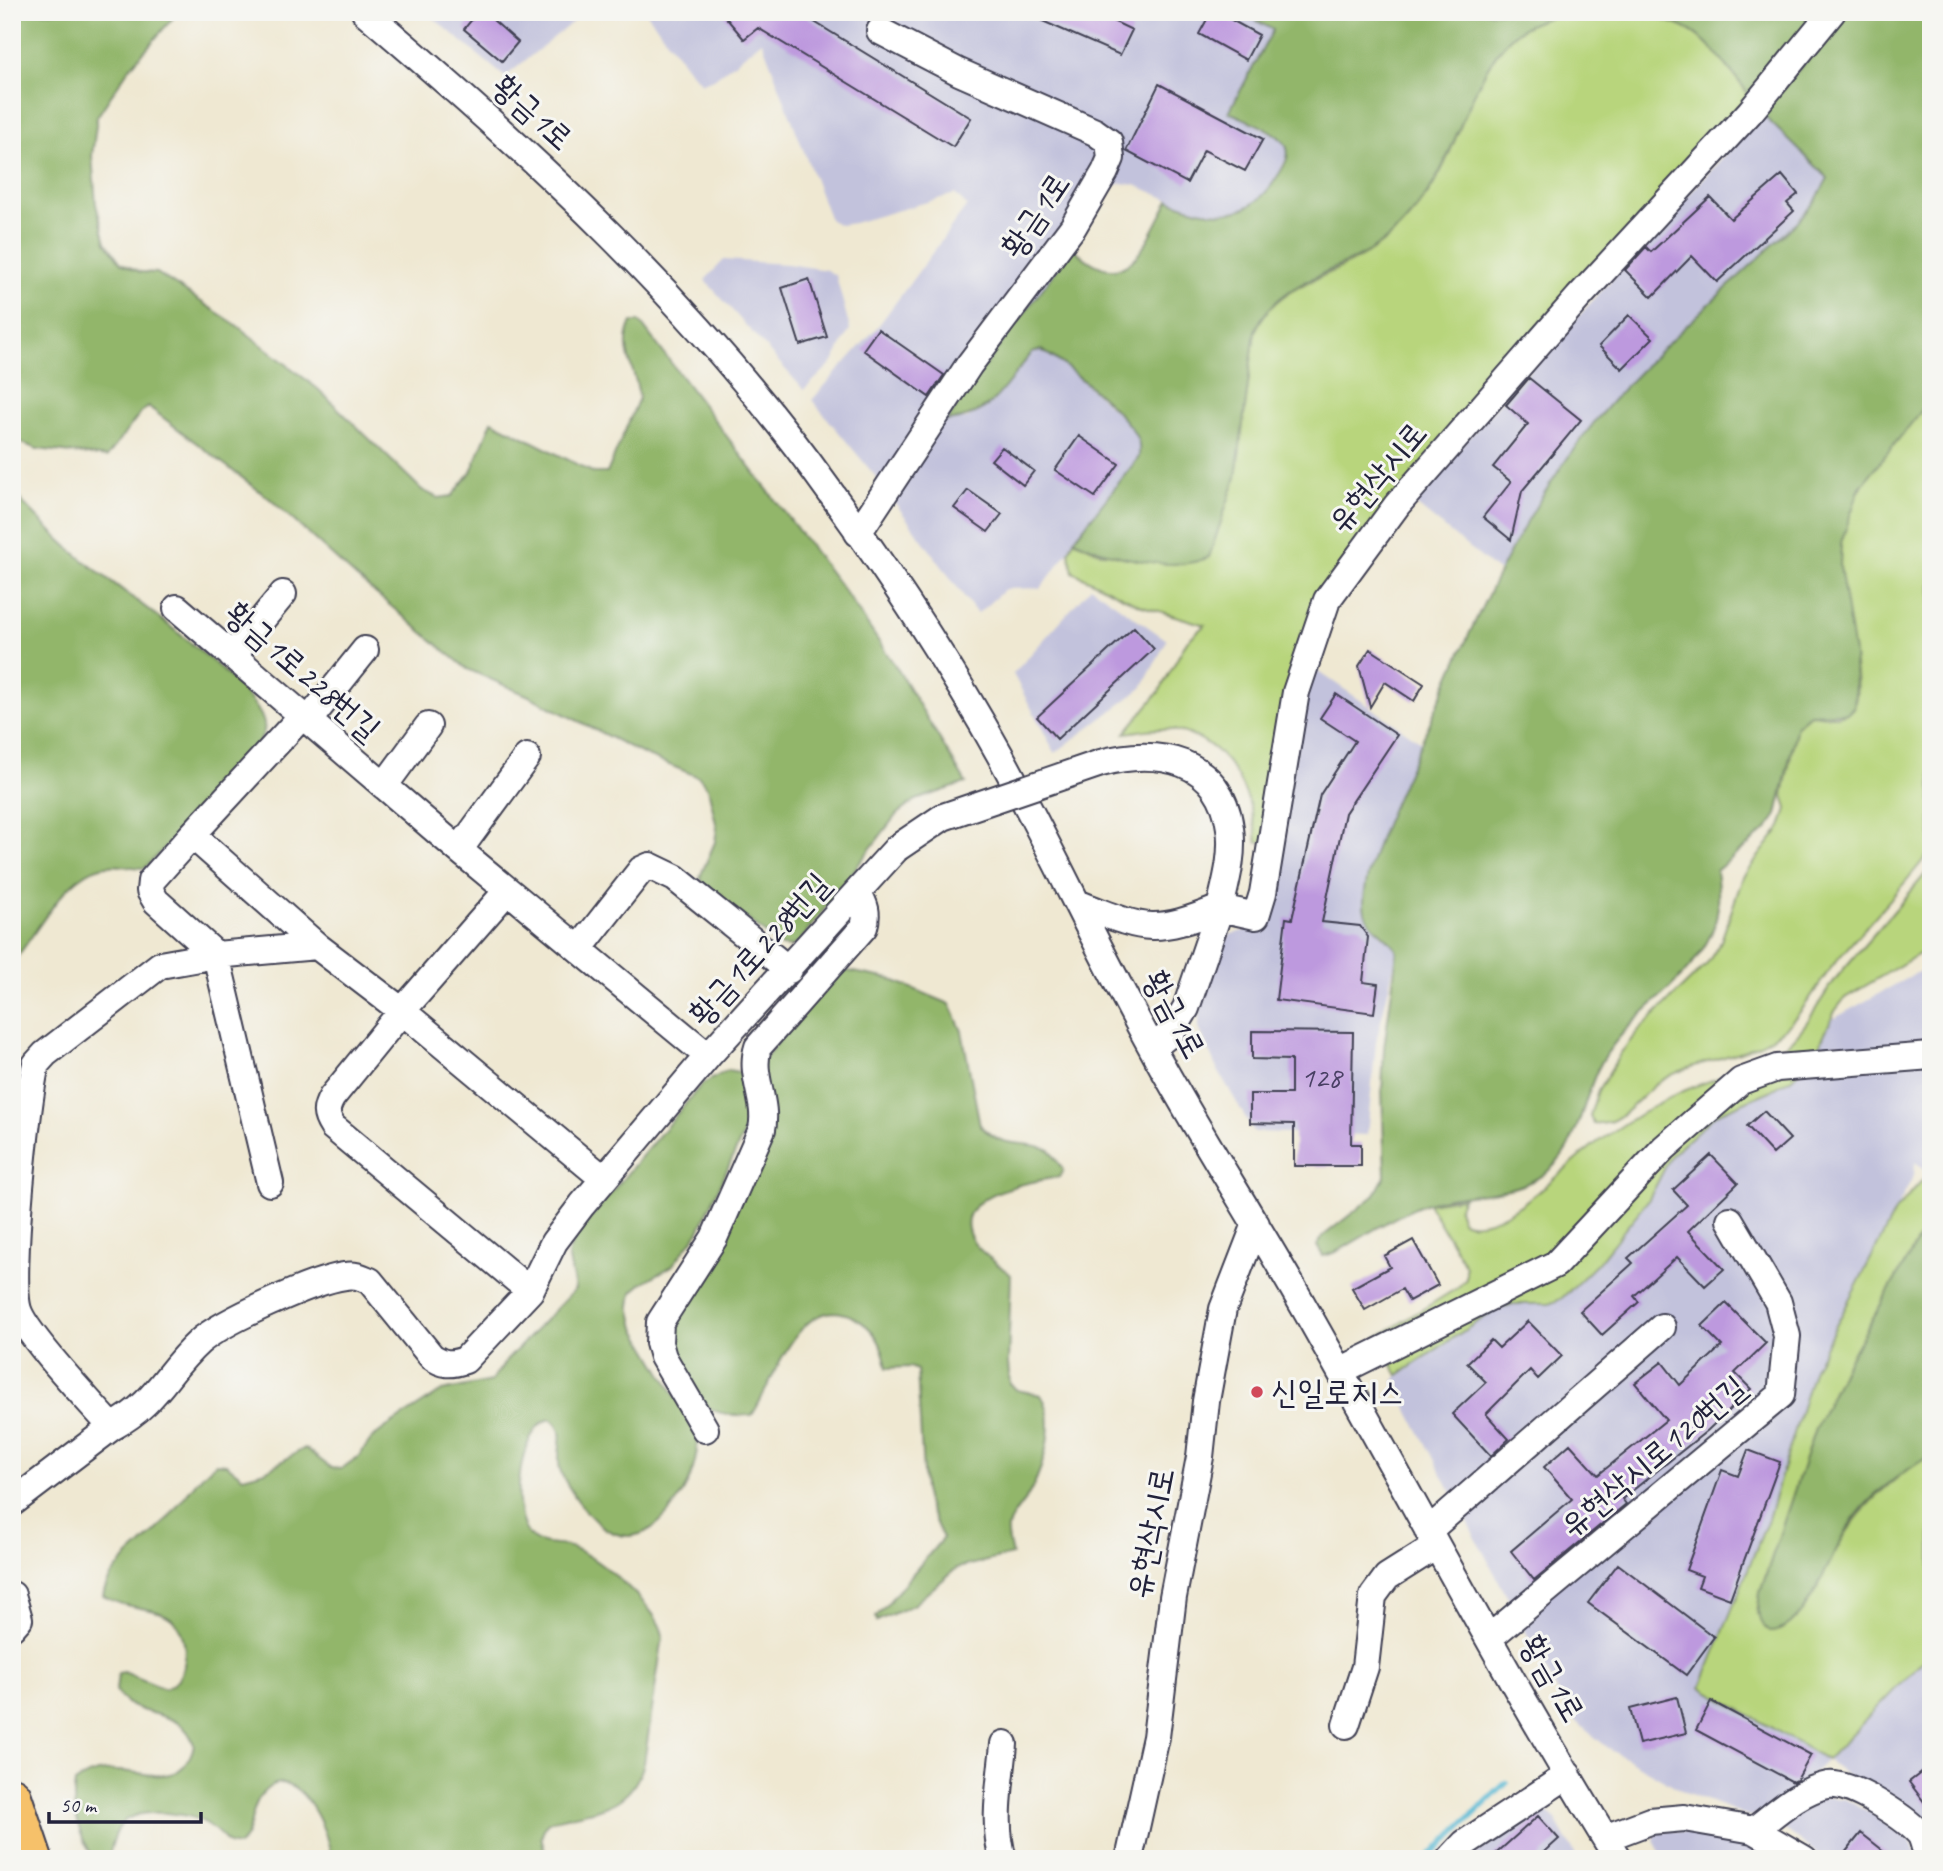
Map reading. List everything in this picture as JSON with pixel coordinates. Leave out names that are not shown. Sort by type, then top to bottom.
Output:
[{"type":"highway","points":[[12,1797],[33,1859]]},
{"type":"street","name":"유현삭시로","points":[[1220,908],[1256,916],[1296,692],[1307,652],[1327,600],[1360,552],[1577,298],[1750,112],[1832,12]]},
{"type":"street","name":"황금1로","points":[[379,17],[608,230],[750,389],[828,489],[858,533],[986,731],[1152,1048],[1256,1224],[1432,1539],[1611,1848]]},
{"type":"street","name":"황금1로","points":[[858,533],[969,365],[1073,227],[1111,158],[1110,142],[1095,132],[959,72],[880,31]]},
{"type":"street","points":[[232,656],[283,594]]},
{"type":"street","name":"황금1로228번길","points":[[177,608],[459,850],[708,1056],[789,970],[897,848],[943,817],[1101,763],[1142,754],[1166,757],[1186,763],[1216,790],[1230,826],[1228,869],[1220,908]]},
{"type":"street","points":[[270,1183],[216,955],[156,901],[150,891],[151,881],[305,718],[365,650]]},
{"type":"street","points":[[384,786],[428,726]]},
{"type":"street","points":[[459,850],[527,757]]},
{"type":"street","points":[[192,835],[317,946],[402,1010],[604,1179]]},
{"type":"street","points":[[579,949],[641,870],[650,866],[675,878],[789,970]]},
{"type":"street","points":[[508,891],[402,1010],[326,1107],[327,1118],[333,1127],[530,1291]]},
{"type":"street","points":[[705,1429],[663,1357],[659,1343],[660,1322],[714,1238],[762,1129],[763,1110],[755,1067],[758,1047],[864,927],[867,917],[858,893]]},
{"type":"street","points":[[1077,903],[1123,921],[1159,928],[1179,925],[1220,908]]},
{"type":"street","points":[[1152,1048],[1171,1033],[1186,1009],[1220,908]]},
{"type":"street","points":[[112,1427],[24,1322],[15,1297],[32,1079],[36,1064],[147,973],[178,960],[317,946]]},
{"type":"street","points":[[12,1503],[112,1427],[149,1403],[187,1355],[216,1330],[332,1279],[359,1276],[370,1282],[431,1356],[441,1364],[464,1360],[480,1347],[530,1291],[554,1242],[708,1056]]},
{"type":"street","points":[[1340,1371],[1556,1264],[1664,1148],[1741,1082],[1777,1068],[1931,1056]]},
{"type":"street","name":"유현삭시로120번길","points":[[1489,1638],[1781,1395],[1787,1336],[1778,1302],[1730,1220]]},
{"type":"street","name":"유현삭시로","points":[[1129,1859],[1156,1737],[1173,1597],[1200,1457],[1206,1401],[1223,1309],[1256,1224]]},
{"type":"street","points":[[1346,1725],[1365,1667],[1373,1596],[1387,1577],[1432,1539],[1662,1327]]},
{"type":"street","points":[[12,1595],[19,1619],[12,1627]]},
{"type":"street","points":[[1003,1859],[999,1844],[999,1800],[1004,1744]]},
{"type":"street","points":[[1450,1859],[1465,1843],[1568,1774]]},
{"type":"street","points":[[1754,1830],[1787,1804],[1829,1785],[1844,1787],[1874,1801],[1926,1840]]},
{"type":"street","points":[[1611,1848],[1650,1821],[1684,1818],[1754,1830],[1804,1859]]},
{"type":"shaded area","points":[[426,12],[585,12],[505,77]]},
{"type":"shaded area","points":[[646,12],[1241,12],[1273,30],[1230,112],[1275,135],[1286,144],[1288,154],[1273,185],[1254,205],[1237,212],[1214,213],[1189,208],[1135,185],[1121,183],[1111,188],[1073,248],[948,420],[967,419],[993,402],[1032,353],[1041,350],[1058,359],[1102,399],[1130,426],[1139,441],[1139,457],[1041,588],[1005,589],[977,614],[876,477],[812,400],[879,325],[967,206],[955,194],[854,223],[840,225],[830,220],[762,41],[714,79],[702,83],[692,74]]},
{"type":"shaded area","points":[[1762,114],[1828,178],[1816,200],[1797,222],[1620,392],[1540,503],[1499,572],[1411,501]]},
{"type":"shaded area","points":[[724,260],[787,264],[827,270],[836,276],[850,329],[833,362],[804,390],[705,280]]},
{"type":"shaded area","points":[[1091,587],[1167,640],[1142,688],[1055,753],[1013,674]]},
{"type":"shaded area","points":[[1312,667],[1421,742],[1382,833],[1364,902],[1381,935],[1393,943],[1397,952],[1376,1042],[1367,1135],[1254,1132],[1216,1067],[1199,1028],[1199,1015],[1221,946],[1231,934],[1263,926]]},
{"type":"shaded area","points":[[1931,965],[1931,1173],[1915,1162],[1914,1175],[1814,1368],[1768,1519],[1701,1687],[1827,1760],[1788,1797],[1751,1817],[1685,1792],[1611,1750],[1587,1731],[1570,1715],[1393,1382],[1398,1375],[1495,1310],[1513,1304],[1549,1304],[1649,1199],[1672,1154],[1813,1030]]},
{"type":"shaded area","points":[[1931,1652],[1931,1838],[1827,1760]]},
{"type":"shaded area","points":[[1815,1796],[1845,1799],[1872,1813],[1909,1840],[1919,1859],[1824,1859],[1782,1827],[1783,1819]]},
{"type":"shaded area","points":[[1544,1810],[1556,1820],[1578,1859],[1468,1859],[1536,1812]]},
{"type":"shaded area","points":[[1668,1830],[1726,1835],[1755,1845],[1779,1859],[1664,1859],[1654,1841],[1656,1834]]},
{"type":"green space","points":[[12,12],[178,12],[128,70],[97,117],[92,156],[96,204],[106,242],[121,263],[140,272],[157,273],[235,324],[318,389],[422,490],[438,498],[452,496],[471,472],[492,421],[594,473],[607,473],[639,398],[627,342],[632,322],[640,322],[848,596],[900,673],[966,783],[916,800],[897,814],[800,941],[791,947],[781,946],[705,886],[700,877],[715,842],[717,828],[708,788],[699,777],[645,755],[529,696],[467,669],[357,578],[270,499],[149,407],[141,412],[107,457],[37,449],[12,439]]},
{"type":"green space","points":[[1241,12],[1592,12],[1541,20],[1510,38],[1486,71],[1435,182],[1406,221],[1388,238],[1367,252],[1303,283],[1267,311],[1255,331],[1236,477],[1209,557],[1178,564],[1141,561],[1104,552],[1074,540],[1139,457],[1139,447],[1133,431],[1123,418],[1064,366],[1041,350],[1032,353],[987,406],[963,418],[947,421],[1073,248],[1092,263],[1108,269],[1121,268],[1132,261],[1142,249],[1169,200],[1202,211],[1231,212],[1256,201],[1268,190],[1285,164],[1285,144],[1259,125],[1229,112],[1273,30]]},
{"type":"green space","points":[[1627,12],[1671,22],[1687,29],[1712,49],[1751,97],[1338,569],[1264,842],[1257,842],[1250,805],[1243,787],[1234,771],[1209,744],[1192,735],[1167,729],[1125,733],[1159,692],[1187,641],[1205,625],[1139,605],[1073,572],[1069,551],[1074,540],[1101,553],[1209,557],[1236,477],[1255,331],[1263,317],[1282,297],[1293,290],[1371,251],[1411,215],[1438,176],[1485,72],[1509,39],[1523,28],[1548,17],[1574,13]]},
{"type":"green space","points":[[1627,12],[1819,12],[1751,97],[1701,38],[1672,22]]},
{"type":"green space","points":[[1846,12],[1931,12],[1931,399],[1860,487],[1841,543],[1840,567],[1854,653],[1854,706],[1848,713],[1810,714],[1797,725],[1777,815],[1767,829],[1716,871],[1718,908],[1707,942],[1682,976],[1635,1020],[1608,1052],[1591,1085],[1576,1131],[1550,1170],[1536,1179],[1510,1189],[1428,1203],[1392,1219],[1334,1253],[1323,1256],[1317,1246],[1322,1237],[1374,1196],[1385,1176],[1382,1091],[1384,1048],[1397,952],[1368,918],[1364,902],[1371,864],[1386,822],[1483,604],[1532,513],[1560,469],[1589,428],[1622,390],[1797,222],[1816,200],[1828,178],[1762,114]]},
{"type":"green space","points":[[1931,399],[1931,850],[1834,964],[1786,1027],[1749,1049],[1673,1074],[1659,1082],[1621,1116],[1603,1124],[1594,1124],[1590,1116],[1597,1093],[1620,1054],[1638,1031],[1707,964],[1721,941],[1743,877],[1781,827],[1787,809],[1783,795],[1797,725],[1810,714],[1841,715],[1851,711],[1854,706],[1857,689],[1855,666],[1840,568],[1841,543],[1846,520],[1868,476]]},
{"type":"green space","points":[[12,492],[77,555],[217,666],[243,691],[260,714],[264,731],[258,744],[230,780],[145,868],[107,866],[92,870],[78,879],[54,906],[12,963]]},
{"type":"green space","points":[[1931,867],[1931,947],[1845,998],[1835,1011],[1815,1055],[1792,1078],[1770,1091],[1716,1114],[1672,1154],[1649,1199],[1597,1264],[1561,1299],[1549,1304],[1513,1304],[1495,1310],[1398,1375],[1376,1338],[1457,1288],[1466,1279],[1466,1267],[1428,1203],[1463,1198],[1458,1209],[1462,1221],[1478,1223],[1496,1219],[1515,1209],[1599,1141],[1641,1113],[1686,1090],[1757,1063],[1783,1048],[1801,1030],[1841,972]]},
{"type":"green space","points":[[848,971],[890,979],[950,1004],[962,1031],[980,1125],[997,1139],[1050,1150],[1063,1170],[1059,1177],[1011,1187],[979,1202],[970,1213],[968,1227],[974,1243],[1011,1275],[1008,1363],[1010,1384],[1017,1390],[1041,1395],[1048,1417],[1047,1442],[1040,1468],[1031,1490],[1008,1528],[1012,1555],[957,1568],[913,1605],[877,1621],[876,1617],[943,1538],[928,1507],[924,1490],[917,1370],[910,1367],[887,1368],[880,1344],[867,1326],[853,1317],[834,1312],[817,1317],[802,1328],[752,1415],[730,1415],[713,1410],[700,1402],[690,1391],[677,1361],[666,1324],[756,1157],[763,1060],[836,972]]},
{"type":"green space","points":[[728,1070],[739,1072],[746,1078],[751,1112],[748,1124],[699,1231],[672,1266],[632,1292],[630,1306],[635,1328],[698,1434],[695,1460],[687,1485],[661,1520],[645,1532],[630,1536],[615,1534],[587,1513],[563,1477],[559,1461],[560,1430],[551,1419],[540,1425],[531,1437],[520,1474],[520,1512],[525,1528],[532,1538],[541,1543],[573,1548],[612,1573],[640,1598],[659,1625],[663,1636],[644,1763],[638,1779],[629,1791],[608,1806],[550,1821],[543,1830],[542,1840],[550,1859],[330,1859],[326,1836],[312,1808],[303,1795],[282,1783],[271,1786],[258,1800],[248,1833],[238,1846],[229,1844],[211,1827],[197,1819],[177,1814],[144,1814],[123,1822],[114,1837],[108,1859],[95,1859],[78,1823],[74,1803],[75,1783],[92,1774],[110,1771],[161,1775],[175,1772],[186,1763],[194,1745],[188,1732],[179,1724],[133,1707],[123,1700],[116,1690],[118,1673],[124,1672],[165,1689],[180,1676],[185,1658],[183,1638],[178,1625],[169,1617],[103,1596],[118,1568],[158,1529],[200,1478],[216,1463],[226,1464],[243,1477],[265,1471],[305,1448],[331,1468],[341,1469],[359,1456],[372,1438],[442,1391],[491,1381],[507,1360],[575,1289],[568,1254],[576,1235],[701,1085]]},
{"type":"green space","points":[[1931,1170],[1931,1218],[1844,1368],[1815,1429],[1760,1593],[1757,1614],[1808,1603],[1844,1536],[1857,1518],[1887,1486],[1931,1455],[1931,1652],[1827,1760],[1701,1687],[1768,1519],[1814,1368],[1896,1210]]},
{"type":"green space","points":[[1931,1218],[1931,1455],[1890,1482],[1872,1498],[1847,1529],[1819,1584],[1797,1617],[1784,1628],[1770,1632],[1760,1619],[1760,1593],[1815,1429],[1844,1368]]},
{"type":"building","points":[[478,12],[484,12],[518,42],[502,61],[464,29]]},
{"type":"building","points":[[721,12],[798,12],[971,118],[953,147],[758,28],[744,39]]},
{"type":"building","points":[[1022,12],[1094,12],[1132,30],[1120,55]]},
{"type":"building","points":[[1211,12],[1217,12],[1259,35],[1246,60],[1199,34]]},
{"type":"building","points":[[1159,84],[1263,139],[1245,171],[1204,150],[1187,183],[1126,151]]},
{"type":"building","points":[[1782,175],[1798,194],[1787,203],[1794,211],[1717,282],[1692,256],[1652,297],[1625,270],[1646,247],[1651,252],[1710,197],[1731,219]]},
{"type":"building","points":[[809,279],[827,337],[800,345],[782,288]]},
{"type":"building","points":[[1629,315],[1653,338],[1622,369],[1599,346]]},
{"type":"building","points":[[878,329],[944,375],[929,397],[863,350]]},
{"type":"building","points":[[1529,378],[1581,420],[1522,491],[1511,540],[1483,517],[1511,482],[1493,467],[1528,424],[1506,405]]},
{"type":"building","points":[[1079,436],[1119,464],[1095,497],[1055,470]]},
{"type":"building","points":[[1002,447],[1034,471],[1023,485],[991,460]]},
{"type":"building","points":[[968,490],[1002,514],[988,532],[954,508]]},
{"type":"building","points":[[1134,627],[1154,649],[1057,739],[1037,717]]},
{"type":"building","points":[[1370,649],[1424,684],[1414,701],[1385,682],[1370,707],[1359,666]]},
{"type":"building","points":[[1336,694],[1397,735],[1345,813],[1322,922],[1360,926],[1368,937],[1363,982],[1378,984],[1374,1013],[1276,1000],[1286,918],[1292,919],[1320,795],[1355,741],[1320,718]]},
{"type":"building","points":[[1252,1031],[1353,1032],[1351,1144],[1361,1144],[1361,1166],[1294,1166],[1294,1124],[1250,1123],[1250,1094],[1291,1094],[1291,1060],[1252,1059]]},
{"type":"building","points":[[1764,1111],[1790,1139],[1773,1154],[1747,1126]]},
{"type":"building","points":[[1711,1155],[1738,1183],[1688,1231],[1724,1269],[1705,1286],[1677,1257],[1634,1296],[1639,1302],[1602,1335],[1580,1311],[1633,1263],[1628,1258],[1687,1205],[1673,1190]]},
{"type":"building","points":[[1413,1240],[1438,1285],[1409,1301],[1402,1289],[1365,1310],[1352,1288],[1390,1267],[1384,1256]]},
{"type":"building","points":[[1726,1303],[1766,1343],[1735,1373],[1751,1389],[1708,1430],[1622,1499],[1626,1504],[1534,1580],[1511,1551],[1572,1499],[1544,1467],[1570,1444],[1598,1475],[1666,1420],[1635,1383],[1662,1362],[1680,1385],[1722,1346],[1702,1326]]},
{"type":"building","points":[[1528,1321],[1562,1356],[1538,1379],[1530,1370],[1486,1414],[1509,1439],[1491,1456],[1452,1414],[1486,1382],[1467,1363],[1491,1340],[1499,1348]]},
{"type":"building","points":[[1748,1450],[1780,1462],[1730,1599],[1698,1587],[1702,1576],[1686,1570],[1722,1470],[1738,1476]]},
{"type":"building","points":[[1618,1564],[1714,1637],[1686,1675],[1588,1603]]},
{"type":"building","points":[[1677,1697],[1686,1733],[1639,1744],[1630,1709]]},
{"type":"building","points":[[1711,1701],[1811,1755],[1797,1780],[1793,1782],[1696,1730]]},
{"type":"building","points":[[1931,1765],[1931,1811],[1909,1782]]},
{"type":"building","points":[[1538,1816],[1559,1839],[1537,1859],[1490,1859]]},
{"type":"building","points":[[1861,1833],[1894,1859],[1840,1859]]},
{"type":"waterway","points":[[1427,1859],[1506,1783]]},
{"type":"place","name":"신일로지스","points":[[1257,1392]]}]
